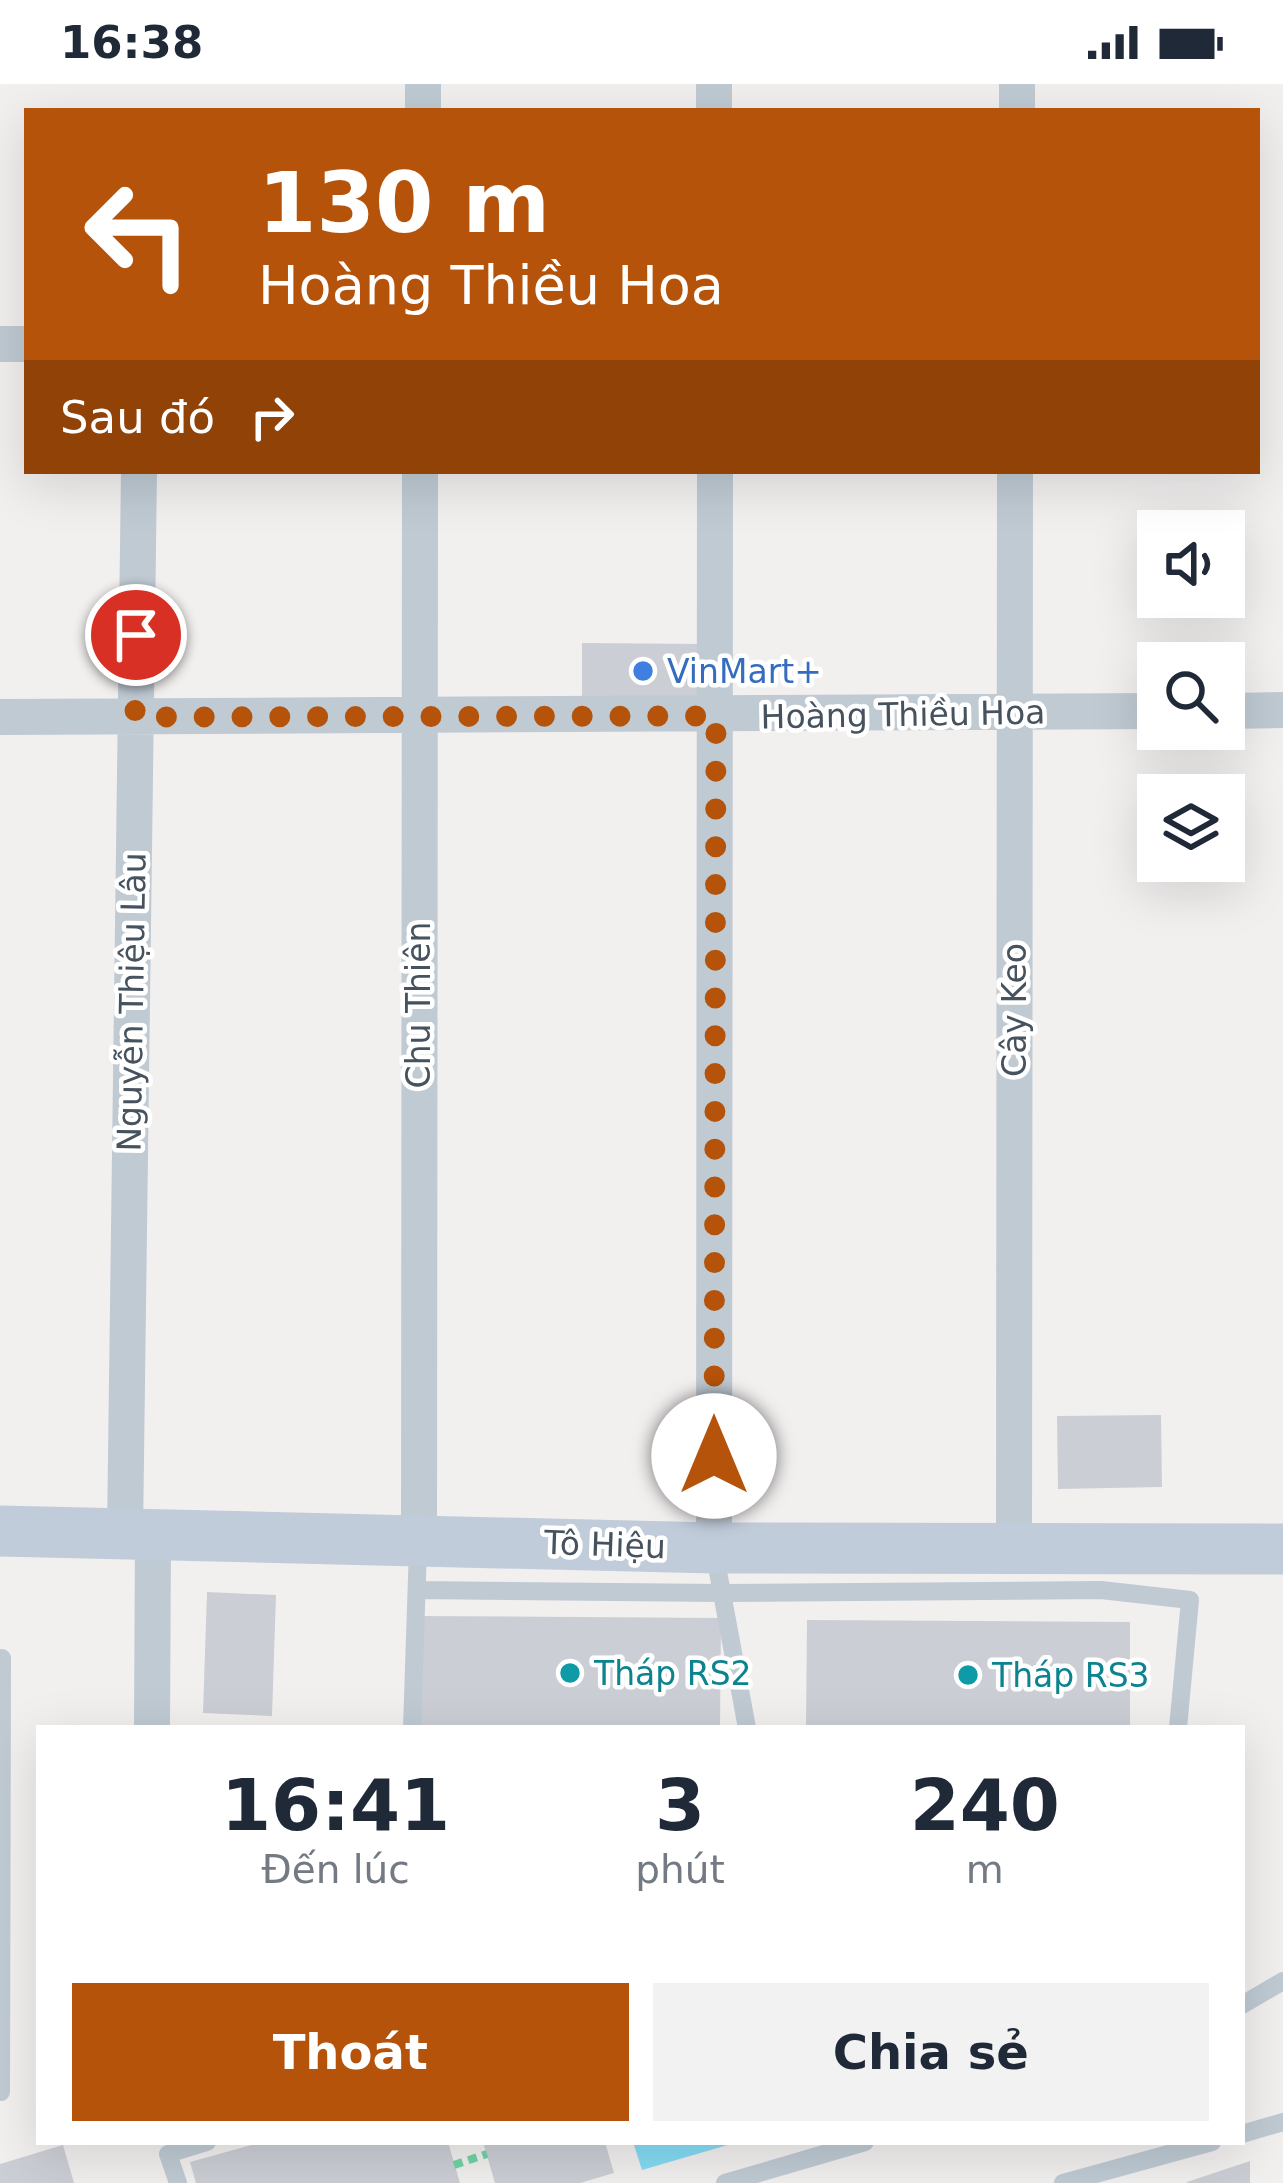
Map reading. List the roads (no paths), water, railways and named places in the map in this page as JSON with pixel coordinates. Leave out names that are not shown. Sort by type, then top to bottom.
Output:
[{"type":"street","name":"Nguyễn Thiệu Lâu","points":[[139,474],[135,717],[139,1533],[152,1725]]},
{"type":"street","name":"Chu Thiên","points":[[418,1539],[420,474]]},
{"type":"street","points":[[715,474],[718,1570]]},
{"type":"street","name":"Cây Keo","points":[[1014,1550],[1015,474]]},
{"type":"street","points":[[1245,711],[1283,710]]},
{"type":"street","name":"Hoàng Thiều Hoa","points":[[0,717],[1137,711]]},
{"type":"street","name":"Tô Hiệu","points":[[0,1531],[418,1539],[718,1570],[1014,1550],[1283,1549]]},
{"type":"lane","points":[[412,1725],[418,1539]]},
{"type":"lane","points":[[417,1590],[718,1570],[1101,1590],[1190,1600],[1178,1725]]},
{"type":"lane","points":[[718,1570],[746,1725]]},
{"type":"lane","points":[[1,2092],[2,1658]]},
{"type":"lane","points":[[1245,2003],[1283,1981]]},
{"type":"lane","points":[[1245,2133],[1283,2122]]},
{"type":"lane","points":[[178,2183],[168,2154],[197,2145]]},
{"type":"lane","points":[[1063,2183],[1201,2145]]},
{"type":"lane","points":[[725,2183],[828,2147]]},
{"type":"water","points":[[634,2145],[728,2145],[642,2170]]},
{"type":"place","name":"VinMart+","points":[[643,671]]},
{"type":"place","name":"Tháp RS2","points":[[570,1673]]},
{"type":"place","name":"Tháp RS3","points":[[968,1675]]}]
